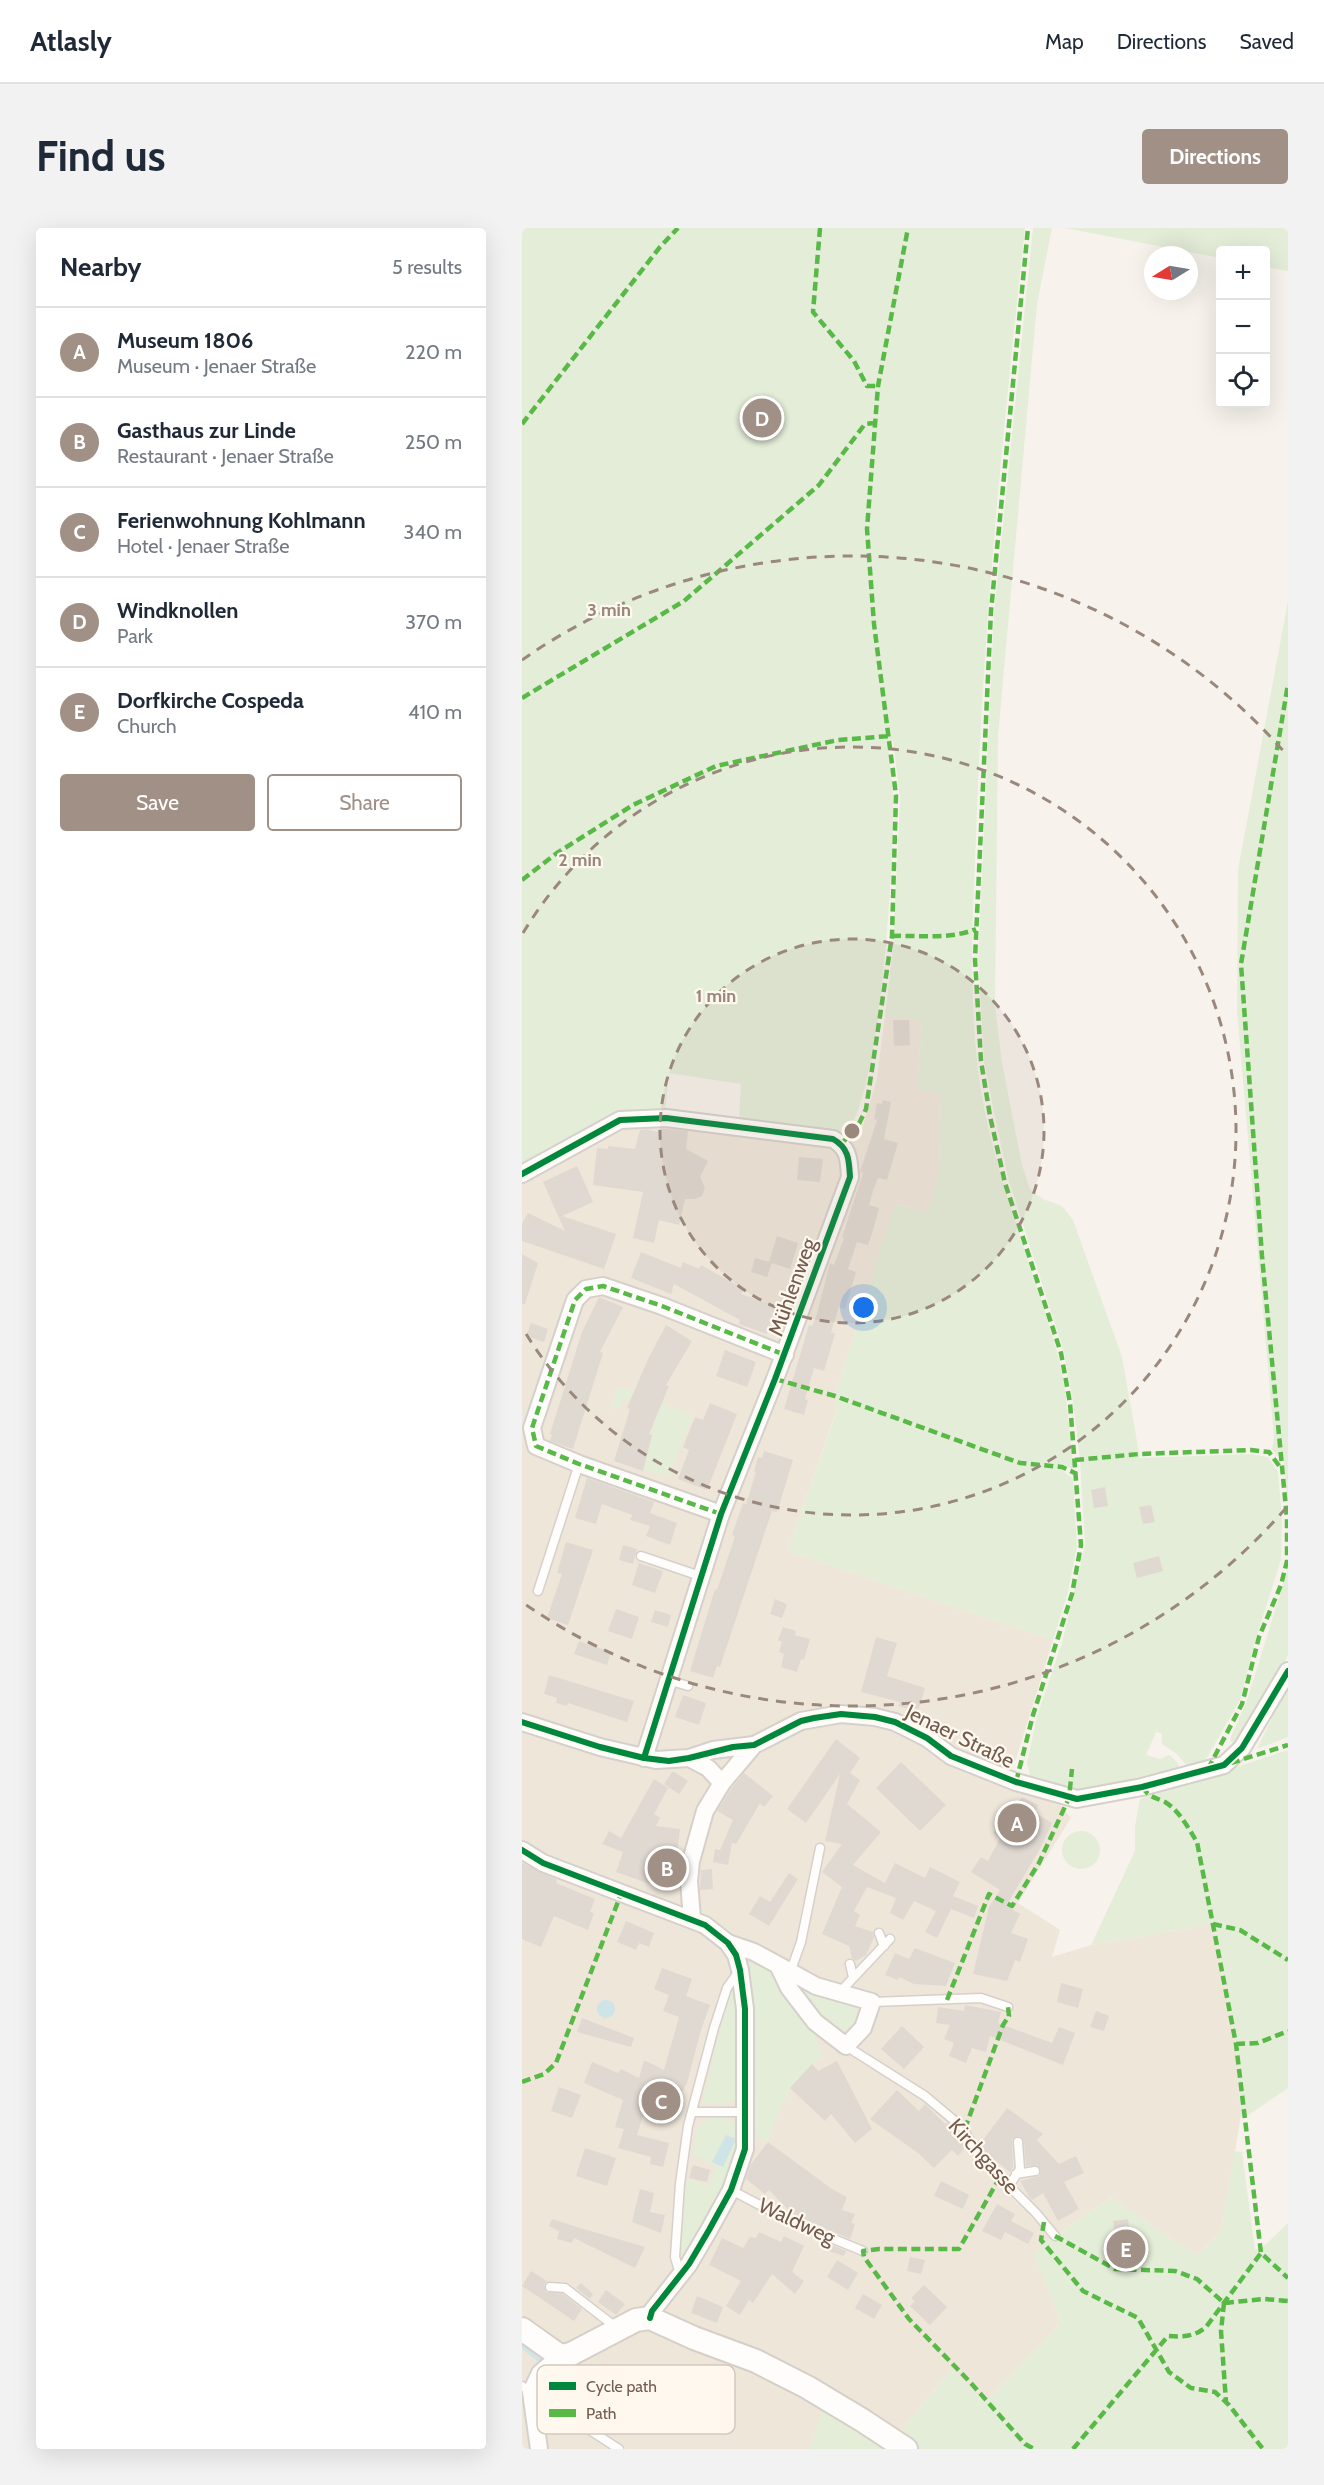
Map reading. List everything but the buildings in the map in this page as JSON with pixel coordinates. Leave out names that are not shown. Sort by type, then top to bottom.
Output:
[{"type":"street","name":"Mühlenweg","points":[[522,1174],[620,1120],[643,1118],[666,1118],[833,1139],[841,1144],[848,1154],[850,1177],[721,1514],[644,1758]]},
{"type":"street","points":[[721,1514],[579,1464],[536,1446],[532,1434],[570,1311],[575,1300],[586,1289],[603,1286],[662,1306],[784,1354]]},
{"type":"street","name":"Jenaer Straße","points":[[692,1919],[689,1881],[695,1841],[705,1811],[722,1783],[754,1745],[801,1721],[841,1713],[895,1722],[927,1738],[951,1756],[1016,1782],[1077,1799],[1142,1787],[1224,1765],[1242,1748],[1288,1671]]},
{"type":"street","points":[[522,1722],[644,1758],[669,1761],[690,1758],[713,1750],[754,1745]]},
{"type":"street","points":[[690,1758],[708,1768],[722,1783]]},
{"type":"street","points":[[522,1850],[543,1863],[705,1925],[728,1942],[754,1952],[816,1986],[872,2002],[863,2028],[846,2046]]},
{"type":"street","points":[[650,2318],[651,2311],[689,2264],[731,2190],[745,2149],[747,2112],[745,2009],[740,1970],[736,1955],[728,1942]]},
{"type":"street","name":"Kirchgasse","points":[[784,1969],[789,1988],[814,2022],[846,2046]]},
{"type":"street","points":[[522,2329],[551,2364],[617,2328],[636,2320],[650,2318],[694,2338],[734,2352],[807,2387],[906,2449]]},
{"type":"street","points":[[537,2378],[526,2389],[539,2449]]},
{"type":"lane","points":[[538,1591],[579,1464]]},
{"type":"lane","points":[[641,1556],[700,1576]]},
{"type":"lane","points":[[668,1680],[688,1686]]},
{"type":"lane","points":[[784,1969],[801,1942],[820,1848]]},
{"type":"lane","points":[[818,1865],[827,1856]]},
{"type":"lane","points":[[838,1993],[887,1943],[879,1933]]},
{"type":"lane","points":[[850,1964],[853,1977]]},
{"type":"lane","points":[[681,2274],[675,2257],[680,2184],[692,2112],[727,1988],[740,1970]]},
{"type":"lane","points":[[872,2002],[981,1998],[1008,2007]]},
{"type":"lane","name":"Kirchgasse","points":[[846,2046],[925,2096],[962,2127],[979,2156],[1055,2236]]},
{"type":"lane","points":[[692,2112],[747,2112]]},
{"type":"lane","points":[[1009,2186],[1020,2169],[1018,2142]]},
{"type":"lane","points":[[1016,2175],[1035,2171]]},
{"type":"lane","name":"Waldweg","points":[[731,2190],[792,2222],[864,2251]]},
{"type":"lane","points":[[550,2287],[565,2288],[617,2328]]},
{"type":"lane","points":[[596,2434],[619,2449]]},
{"type":"path","points":[[1131,2264],[1132,2270]]},
{"type":"shaded area","points":[[885,1016],[922,1018],[917,1090],[941,1094],[939,1170],[928,1213],[896,1204],[836,1393],[837,1409],[788,1551],[1053,1640],[1016,1759],[1003,1784],[1056,1800],[1071,1818],[1018,1903],[1060,1930],[1052,1957],[1091,1945],[1213,1924],[1236,2044],[1241,2116],[1222,2229],[1197,2256],[1111,2198],[1049,2240],[1035,2254],[1061,2323],[985,2403],[951,2369],[901,2432],[830,2389],[810,2449],[522,2449],[522,1168],[621,1114],[642,1110],[837,1133],[861,1133],[877,1079]]},
{"type":"shaded area","points":[[606,2000],[612,2003],[615,2009],[612,2015],[606,2018],[600,2015],[597,2009],[600,2003]]},
{"type":"shaded area","points":[[726,2135],[736,2139],[723,2167],[712,2162]]},
{"type":"green space","points":[[522,228],[1025,228],[1002,446],[984,664],[972,968],[974,1030],[982,1099],[1000,1173],[1057,1352],[1067,1408],[1073,1464],[1072,1469],[1064,1465],[1062,1470],[1073,1479],[1077,1546],[1067,1596],[1053,1640],[788,1551],[837,1410],[836,1393],[895,1204],[928,1213],[939,1170],[941,1094],[917,1090],[922,1019],[885,1016],[893,950],[900,798],[893,741],[888,741],[893,792],[893,828],[883,975],[868,1076],[857,1112],[845,1133],[739,1120],[741,1084],[669,1073],[665,1112],[642,1110],[621,1114],[522,1168]]},
{"type":"green space","points":[[1033,228],[1052,228],[1037,304],[998,736],[995,1007],[1002,1063],[1022,1165],[1030,1189],[1043,1199],[1062,1206],[1073,1220],[1122,1357],[1140,1458],[1250,1454],[1268,1457],[1278,1472],[1282,1517],[1281,1560],[1256,1638],[1240,1700],[1208,1756],[1202,1763],[1188,1767],[1177,1754],[1162,1744],[1162,1734],[1156,1732],[1146,1755],[1160,1759],[1169,1755],[1177,1762],[1180,1769],[1108,1788],[1073,1790],[1039,1783],[1030,1775],[1027,1763],[1037,1716],[1062,1643],[1085,1546],[1080,1459],[1064,1352],[1009,1181],[995,1117],[984,1061],[978,959],[994,613]]},
{"type":"green space","points":[[1065,228],[1288,228],[1288,271],[1270,268],[1270,246],[1216,246],[1216,257],[1198,254],[1198,246],[1158,246]]},
{"type":"green space","points":[[1288,601],[1288,1505],[1283,1454],[1277,1456],[1272,1449],[1274,1438],[1237,1011],[1238,870]]},
{"type":"green space","points":[[618,1387],[634,1391],[631,1399],[623,1400],[620,1407],[611,1410]]},
{"type":"green space","points":[[662,1403],[694,1416],[669,1475],[643,1471],[655,1420]]},
{"type":"green space","points":[[1288,1569],[1288,1654],[1271,1698],[1239,1746],[1233,1745],[1230,1739],[1246,1703]]},
{"type":"green space","points":[[1288,1685],[1288,1737],[1257,1749]]},
{"type":"green space","points":[[1288,1750],[1288,2088],[1247,2116],[1241,2116],[1236,2044],[1213,1924],[1091,1945],[1135,1851],[1135,1826],[1140,1799]]},
{"type":"green space","points":[[1081,1831],[1095,1836],[1100,1850],[1095,1864],[1081,1869],[1067,1864],[1062,1850],[1067,1836]]},
{"type":"green space","points":[[756,1961],[771,1970],[814,2029],[822,2058],[812,2064],[790,2088],[778,2111],[768,2142],[753,2133],[746,1971],[748,1965]]},
{"type":"green space","points":[[792,1979],[854,2005],[858,2020],[844,2030],[836,2030],[828,2026]]},
{"type":"green space","points":[[731,1993],[735,1995],[738,2098],[732,2102],[705,2105],[703,2099],[728,1996]]},
{"type":"green space","points":[[718,2117],[729,2120],[737,2128],[736,2153],[731,2170],[706,2221],[692,2245],[679,2258],[686,2182],[689,2179],[710,2186],[716,2167],[693,2154],[696,2135],[701,2125]]},
{"type":"green space","points":[[1234,2151],[1242,2152],[1255,2250],[1265,2245],[1288,2223],[1288,2449],[810,2449],[829,2389],[901,2432],[951,2369],[985,2403],[1061,2323],[1034,2254],[1049,2240],[1111,2198],[1197,2256],[1222,2229]]},
{"type":"waterway","points":[[522,2346],[544,2365]]},
{"type":"marked path","points":[[522,424],[660,247],[678,228]]},
{"type":"marked path","points":[[820,228],[813,312],[854,361],[867,386],[878,386]]},
{"type":"marked path","points":[[841,1144],[857,1128],[866,1109],[892,936],[896,795],[874,624],[867,529],[878,386],[908,228]]},
{"type":"marked path","points":[[1016,1782],[1033,1715],[1072,1594],[1081,1545],[1070,1403],[1061,1353],[1005,1183],[990,1116],[981,1061],[975,959],[991,611],[1028,228]]},
{"type":"marked path","points":[[522,698],[684,601],[819,485],[865,424],[874,423]]},
{"type":"marked path","points":[[1208,1769],[1242,1704],[1259,1637],[1281,1585],[1287,1561],[1287,1519],[1262,1256],[1241,964],[1288,684]]},
{"type":"marked path","points":[[522,880],[557,853],[633,805],[716,766],[838,740],[890,736]]},
{"type":"marked path","points":[[892,936],[945,936],[976,929]]},
{"type":"marked path","points":[[721,1514],[579,1464],[536,1446],[532,1428],[575,1300],[586,1289],[603,1286],[662,1306],[785,1355]]},
{"type":"marked path","points":[[775,1379],[835,1396],[1020,1463],[1062,1467],[1077,1474]]},
{"type":"marked path","points":[[1075,1460],[1139,1454],[1251,1450],[1269,1452],[1280,1467]]},
{"type":"marked path","points":[[1231,1763],[1288,1745]]},
{"type":"marked path","points":[[947,2000],[989,1894],[1012,1906],[1039,1863],[1069,1798],[1072,1769]]},
{"type":"marked path","points":[[1142,1787],[1149,1795],[1165,1802],[1175,1810],[1197,1842],[1236,2044],[1261,2253],[1288,2278]]},
{"type":"marked path","points":[[522,2082],[544,2074],[556,2063],[621,1894]]},
{"type":"marked path","points":[[1213,1924],[1240,1930],[1288,1960]]},
{"type":"marked path","points":[[962,2127],[967,2123],[1003,2025],[1009,2016],[1008,2007]]},
{"type":"marked path","points":[[1236,2044],[1258,2043],[1288,2031]]},
{"type":"marked path","points":[[1000,2177],[959,2249],[863,2251],[864,2257],[909,2319],[970,2382],[1025,2444],[1034,2449]]},
{"type":"marked path","points":[[1044,2222],[1041,2240],[1083,2291],[1138,2318],[1169,2372],[1191,2388],[1215,2392],[1229,2405],[1263,2449]]},
{"type":"marked path","points":[[1055,2236],[1115,2269],[1175,2271],[1197,2279],[1224,2303],[1264,2299],[1288,2301]]},
{"type":"marked path","points":[[1073,2449],[1168,2336],[1188,2336],[1206,2327],[1261,2253]]},
{"type":"marked path","points":[[1224,2303],[1221,2331],[1226,2402]]},
{"type":"cycle path","points":[[522,1174],[620,1120],[666,1118],[833,1139],[845,1150],[848,1160],[850,1177],[775,1379],[721,1514],[644,1758]]},
{"type":"cycle path","points":[[522,1722],[600,1747],[644,1758],[669,1761],[733,1747],[754,1745],[801,1721],[814,1718],[841,1714],[875,1717],[895,1722],[927,1738],[951,1756],[1016,1782],[1077,1799],[1142,1787],[1224,1765],[1242,1748],[1288,1671]]},
{"type":"cycle path","points":[[522,1850],[543,1863],[705,1925],[728,1943],[736,1955],[745,2009],[745,2149],[731,2190],[709,2230],[689,2264],[652,2311],[650,2318]]},
{"type":"place","name":"Windknollen","points":[[762,418]]},
{"type":"place","name":"Museum 1806","points":[[1017,1823]]},
{"type":"place","name":"Gasthaus zur Linde","points":[[667,1868]]},
{"type":"place","name":"Ferienwohnung Kohlmann","points":[[661,2101]]},
{"type":"place","name":"Dorfkirche Cospeda","points":[[1126,2249]]}]
